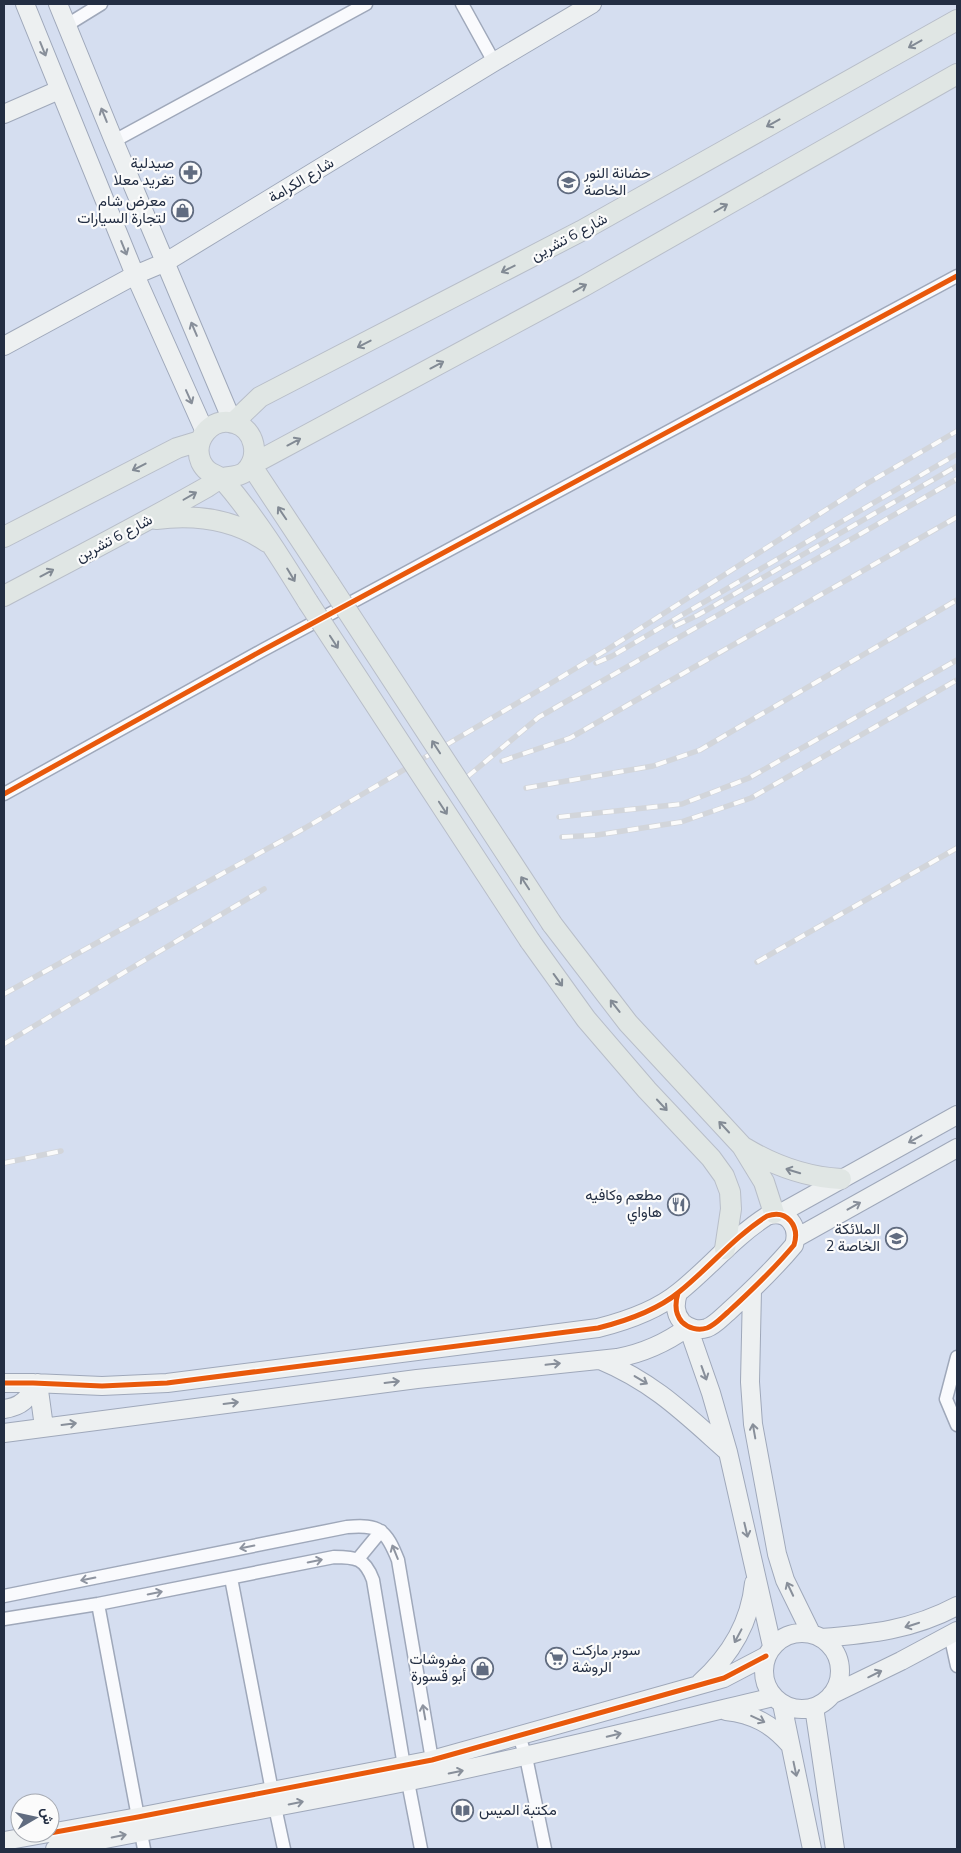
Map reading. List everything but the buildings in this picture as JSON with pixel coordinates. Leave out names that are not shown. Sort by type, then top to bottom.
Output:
[{"type":"main road","name":"شارع 6 تشرين","points":[[233,423],[260,397],[581,231],[957,20]]},
{"type":"main road","points":[[222,478],[238,476],[251,465],[584,286],[957,74]]},
{"type":"main road","points":[[4,536],[202,436],[218,423],[233,423],[241,426],[248,432],[255,448],[251,465],[552,924],[628,1023],[742,1146],[764,1182],[777,1214]]},
{"type":"main road","points":[[202,436],[198,449],[202,464],[207,471],[222,478],[275,548],[308,602],[530,941],[586,1019],[647,1090],[711,1158],[724,1176],[730,1192],[731,1208],[725,1250]]},
{"type":"main road","name":"شارع 6 تشرين","points":[[4,596],[149,520],[222,478]]},
{"type":"main road","points":[[149,520],[185,516],[217,520],[247,530],[275,548]]},
{"type":"main road","points":[[742,1146],[774,1164],[791,1170],[824,1178],[841,1179]]},
{"type":"street","points":[[25,4],[202,436]]},
{"type":"street","points":[[58,4],[233,423]]},
{"type":"street","points":[[67,25],[101,4]]},
{"type":"street","points":[[114,141],[366,4]]},
{"type":"street","points":[[462,4],[494,62]]},
{"type":"street","name":"شارع الكرامة","points":[[4,346],[136,275],[166,262],[592,4]]},
{"type":"street","points":[[4,114],[59,90]]},
{"type":"street","points":[[4,794],[263,650],[957,276]]},
{"type":"street","points":[[4,1383],[102,1386],[167,1383],[598,1328],[640,1315],[660,1305],[678,1293],[760,1220],[777,1214],[957,1115]]},
{"type":"street","points":[[796,1238],[957,1148]]},
{"type":"street","points":[[678,1293],[675,1302],[676,1312],[680,1321],[688,1327],[697,1330],[714,1324],[752,1290],[794,1245],[796,1238],[795,1227],[789,1218],[777,1214]]},
{"type":"street","points":[[752,1290],[750,1382],[753,1424],[777,1554],[786,1580],[816,1636]]},
{"type":"street","points":[[4,1433],[417,1379],[617,1358],[646,1351],[672,1338],[688,1327]]},
{"type":"street","points":[[688,1327],[711,1393],[728,1452],[756,1573],[769,1651],[764,1666],[767,1688],[778,1700],[792,1708],[814,1707],[831,1695],[901,1662],[954,1632],[957,1666]]},
{"type":"street","points":[[957,1357],[946,1399],[957,1425]]},
{"type":"street","points":[[598,1359],[640,1379],[660,1392],[728,1452]]},
{"type":"street","points":[[4,1409],[13,1408],[25,1401],[36,1383]]},
{"type":"street","points":[[36,1383],[44,1427]]},
{"type":"street","points":[[4,1596],[347,1527],[366,1525],[382,1531],[390,1541],[398,1560],[432,1760]]},
{"type":"street","points":[[358,1559],[382,1531]]},
{"type":"street","points":[[4,1619],[98,1604],[334,1557],[358,1559],[368,1567],[373,1580],[406,1774],[421,1849]]},
{"type":"street","points":[[699,1685],[725,1658],[743,1627],[750,1609],[756,1573]]},
{"type":"street","points":[[231,1578],[284,1849]]},
{"type":"street","points":[[98,1604],[144,1849]]},
{"type":"street","points":[[816,1636],[874,1634],[907,1627],[939,1616],[957,1606]]},
{"type":"street","points":[[406,1774],[432,1760],[724,1678],[769,1651],[780,1639],[800,1632],[816,1636],[830,1644],[836,1654],[839,1664],[838,1680],[831,1695]]},
{"type":"street","points":[[60,1832],[139,1824],[406,1774],[526,1757],[718,1710],[778,1700]]},
{"type":"street","points":[[778,1700],[790,1745],[812,1849]]},
{"type":"street","points":[[814,1707],[834,1849]]},
{"type":"street","points":[[718,1710],[741,1712],[764,1721],[790,1745]]},
{"type":"street","points":[[519,1736],[526,1757],[545,1849]]},
{"type":"street","points":[[54,1849],[139,1824]]},
{"type":"railway","points":[[4,994],[305,828],[548,685],[608,649],[868,483],[957,431]]},
{"type":"railway","points":[[596,663],[612,656],[957,454]]},
{"type":"railway","points":[[675,626],[698,615],[957,466]]},
{"type":"railway","points":[[467,777],[539,717],[957,479]]},
{"type":"railway","points":[[502,761],[570,738],[957,517]]},
{"type":"railway","points":[[526,788],[653,766],[700,750],[957,600]]},
{"type":"railway","points":[[559,817],[682,804],[749,778],[957,660]]},
{"type":"railway","points":[[562,837],[597,835],[681,822],[751,798],[957,680]]},
{"type":"railway","points":[[757,962],[957,848]]},
{"type":"railway","points":[[4,1044],[264,889]]},
{"type":"railway","points":[[4,1163],[61,1151]]},
{"type":"cycle path","points":[[4,794],[263,650],[957,276]]},
{"type":"cycle path","points":[[4,1383],[102,1386],[167,1383],[598,1328],[619,1322],[661,1305],[690,1283],[744,1233],[767,1216],[780,1215],[790,1221],[795,1231],[794,1245],[754,1288],[710,1327],[697,1329],[682,1322],[676,1308],[678,1293]]},
{"type":"cycle path","points":[[60,1831],[432,1760],[724,1678],[766,1656]]},
{"type":"place","name":"صيدلية تغريد معلا","points":[[190,172]]},
{"type":"place","name":"حضانة النور الخاصة","points":[[568,182]]},
{"type":"place","name":"معرض شام لتجارة السيارات","points":[[182,210]]},
{"type":"place","name":"مطعم وكافيه هاواي","points":[[678,1204]]},
{"type":"place","name":"الملائكة الخاصة 2","points":[[896,1238]]},
{"type":"place","name":"سوبر ماركت الروشة","points":[[556,1659]]},
{"type":"place","name":"مفروشات أبو قسورة","points":[[482,1668]]},
{"type":"place","name":"مكتبة الميس","points":[[463,1810]]}]
